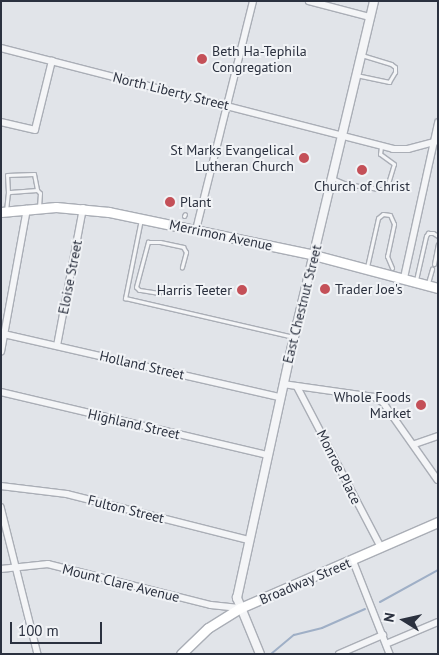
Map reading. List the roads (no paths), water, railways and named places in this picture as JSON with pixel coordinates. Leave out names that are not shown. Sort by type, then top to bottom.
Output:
[{"type":"main road","name":"Merrimon Avenue","points":[[4,212],[27,208],[83,208],[142,218],[314,255],[438,288]]},
{"type":"main road","name":"Broadway Street","points":[[181,654],[208,628],[240,608],[438,522]]},
{"type":"street","points":[[196,230],[226,105],[254,1]]},
{"type":"street","points":[[310,1],[370,17]]},
{"type":"street","name":"East Chestnut Street","points":[[240,608],[237,598],[280,397],[356,75],[364,56],[374,1]]},
{"type":"street","name":"North Liberty Street","points":[[1,48],[381,146],[408,148],[436,140]]},
{"type":"street","points":[[1,122],[36,130],[52,61]]},
{"type":"street","points":[[404,278],[436,140],[438,123]]},
{"type":"street","points":[[1,352],[5,306],[27,208]]},
{"type":"street","name":"Eloise Street","points":[[57,346],[83,208]]},
{"type":"street","name":"Holland Street","points":[[4,334],[280,397]]},
{"type":"street","points":[[283,384],[374,396],[387,406],[438,480]]},
{"type":"street","name":"Monroe Place","points":[[297,386],[381,548]]},
{"type":"street","name":"Highland Street","points":[[1,392],[268,455]]},
{"type":"street","points":[[415,444],[438,436]]},
{"type":"street","name":"Fulton Street","points":[[1,486],[67,494],[249,540]]},
{"type":"street","points":[[1,508],[38,654]]},
{"type":"street","points":[[353,560],[390,654]]},
{"type":"street","name":"Mount Clare Avenue","points":[[1,569],[48,564],[211,605],[240,608]]},
{"type":"street","points":[[240,608],[260,654]]},
{"type":"street","points":[[386,644],[438,622]]},
{"type":"street","points":[[339,654],[382,635]]},
{"type":"lane","points":[[356,75],[389,82],[395,72],[395,67],[382,59],[364,56]]},
{"type":"lane","points":[[332,177],[346,184],[386,190],[394,164],[382,156],[381,146]]},
{"type":"lane","points":[[4,212],[8,193],[7,176],[34,174],[37,190],[40,193],[39,208]]},
{"type":"lane","points":[[8,193],[37,190]]},
{"type":"lane","points":[[367,268],[378,218],[383,214],[390,215],[394,224],[387,256],[392,268]]},
{"type":"lane","points":[[142,218],[125,298],[294,337]]},
{"type":"lane","points":[[416,281],[426,236],[428,233],[438,236]]},
{"type":"lane","points":[[160,293],[139,290],[136,287],[148,242],[160,242],[183,247],[186,252],[182,266]]},
{"type":"lane","points":[[434,264],[438,244]]},
{"type":"lane","points":[[427,284],[432,269]]},
{"type":"waterway","points":[[380,602],[438,570]]},
{"type":"waterway","points":[[271,654],[294,635],[322,628],[365,609]]},
{"type":"place","name":"Beth Ha-Tephila Congregation","points":[[202,59]]},
{"type":"place","name":"St Marks Evangelical Lutheran Church","points":[[304,158]]},
{"type":"place","name":"Church of Christ","points":[[362,170]]},
{"type":"place","name":"Plant","points":[[170,202]]},
{"type":"place","name":"Trader Joe's","points":[[325,289]]},
{"type":"place","name":"Harris Teeter","points":[[242,290]]},
{"type":"place","name":"Whole Foods Market","points":[[421,405]]}]
